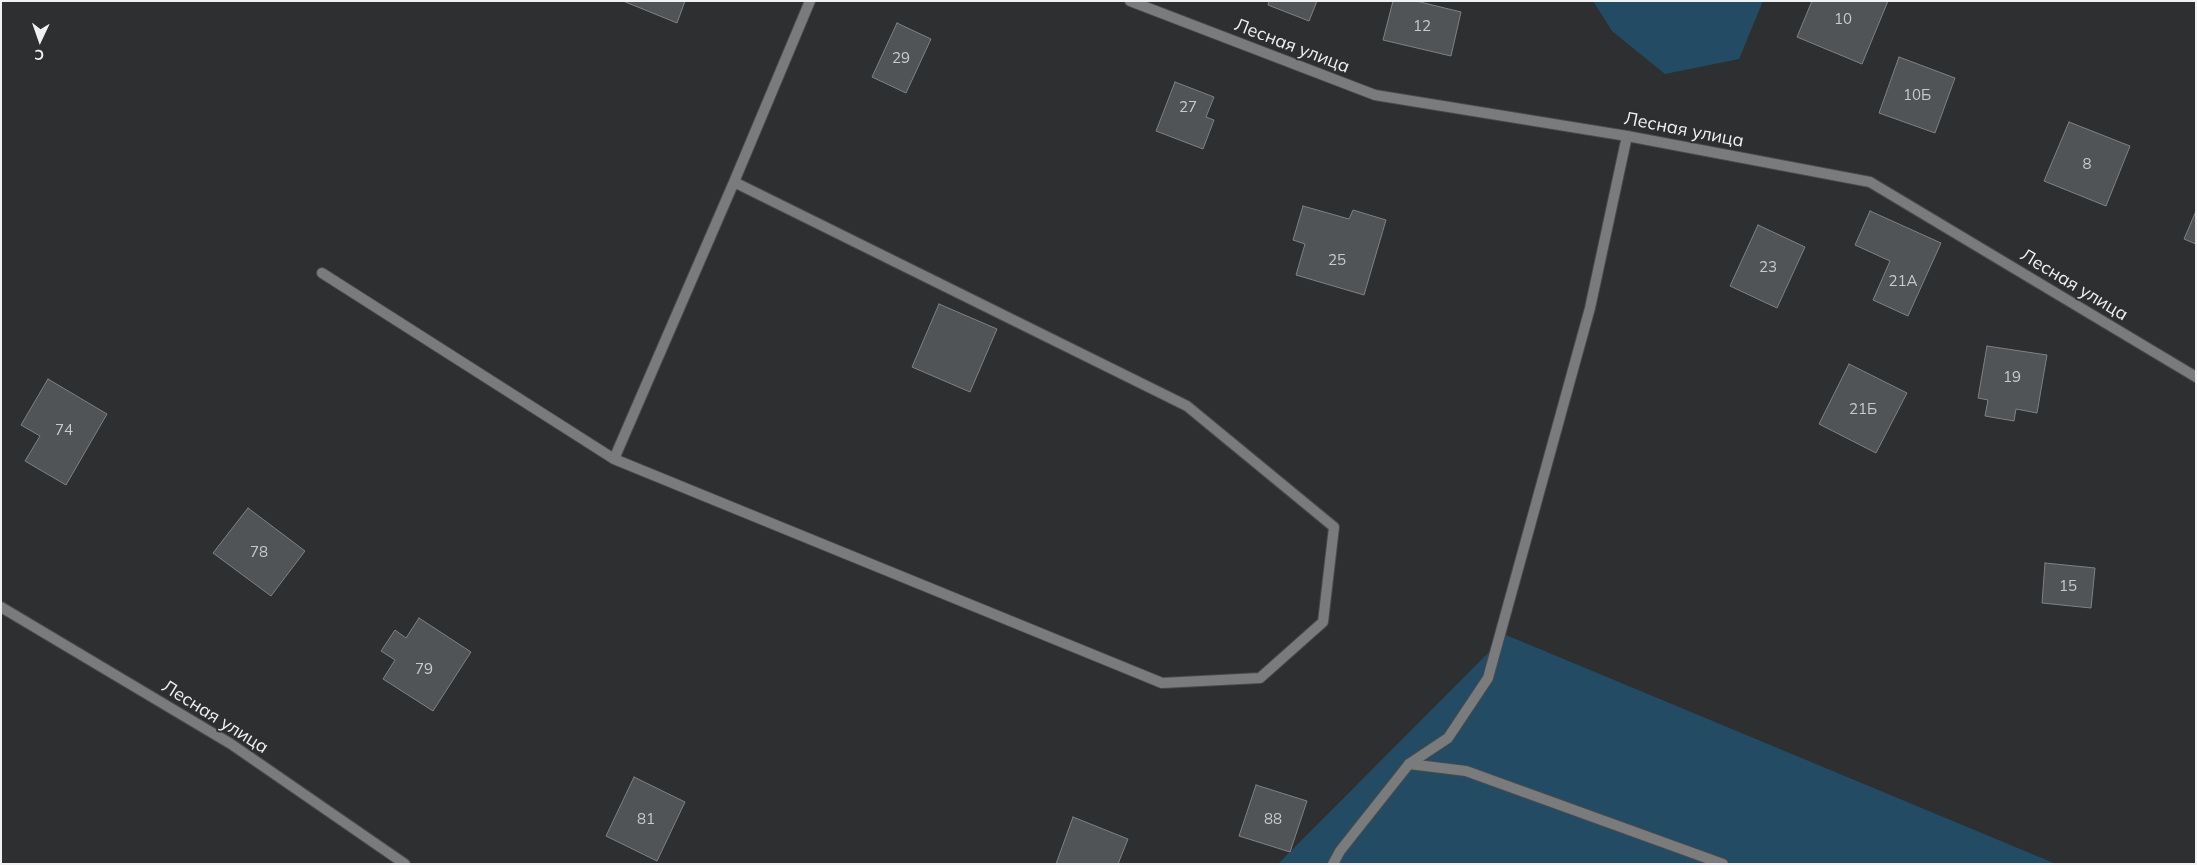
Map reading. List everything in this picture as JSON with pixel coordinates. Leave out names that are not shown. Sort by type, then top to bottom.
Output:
[{"type":"street","points":[[614,459],[810,1]]},
{"type":"street","name":"Лесная улица","points":[[1130,1],[1375,95],[1627,136],[1870,182],[2196,377]]},
{"type":"street","points":[[1333,864],[1340,851],[1409,764],[1448,738],[1488,678],[1590,308],[1627,136]]},
{"type":"street","points":[[322,273],[614,459],[1162,683],[1260,678],[1323,622],[1334,527],[1187,406],[734,182]]},
{"type":"street","name":"Лесная улица","points":[[1,607],[231,744],[405,864]]},
{"type":"street","points":[[1409,764],[1466,772],[1723,864]]},
{"type":"shaded area","points":[[1593,1],[1763,1],[1739,59],[1665,74],[1612,31]]},
{"type":"shaded area","points":[[1506,635],[2056,864],[1278,864]]},
{"type":"building","points":[[623,1],[685,1],[677,23]]},
{"type":"building","points":[[1269,1],[1317,1],[1309,21],[1268,5]]},
{"type":"building","points":[[1393,1],[1416,1],[1461,12],[1451,56],[1383,40]]},
{"type":"building","points":[[1812,1],[1888,1],[1862,64],[1797,37]]},
{"type":"building","points":[[897,23],[931,39],[906,93],[872,77]]},
{"type":"building","points":[[1899,57],[1955,78],[1935,133],[1879,113]]},
{"type":"building","points":[[1175,82],[1214,97],[1206,117],[1214,120],[1203,149],[1156,131]]},
{"type":"building","points":[[2069,122],[2130,146],[2106,206],[2044,181]]},
{"type":"building","points":[[1303,206],[1349,219],[1353,210],[1386,220],[1364,295],[1296,275],[1305,244],[1293,240]]},
{"type":"building","points":[[1870,211],[1941,243],[1908,316],[1873,300],[1890,261],[1855,245]]},
{"type":"building","points":[[2196,211],[2196,244],[2184,239]]},
{"type":"building","points":[[1758,225],[1805,247],[1777,308],[1730,286]]},
{"type":"building","points":[[939,304],[997,329],[970,392],[912,367]]},
{"type":"building","points":[[1987,346],[2047,355],[2037,413],[2016,409],[2014,421],[1985,416],[1988,400],[1978,398]]},
{"type":"building","points":[[1849,364],[1907,393],[1876,453],[1819,424]]},
{"type":"building","points":[[48,379],[107,414],[66,485],[25,461],[40,436],[21,425]]},
{"type":"building","points":[[248,508],[305,551],[271,596],[213,553]]},
{"type":"building","points":[[2045,563],[2095,568],[2091,608],[2042,603]]},
{"type":"building","points":[[419,618],[471,652],[433,711],[383,679],[395,660],[381,651],[395,630],[406,638]]},
{"type":"building","points":[[634,777],[685,802],[657,861],[606,836]]},
{"type":"building","points":[[1256,785],[1307,801],[1290,852],[1239,836]]},
{"type":"building","points":[[1073,817],[1128,839],[1118,864],[1056,864]]}]
